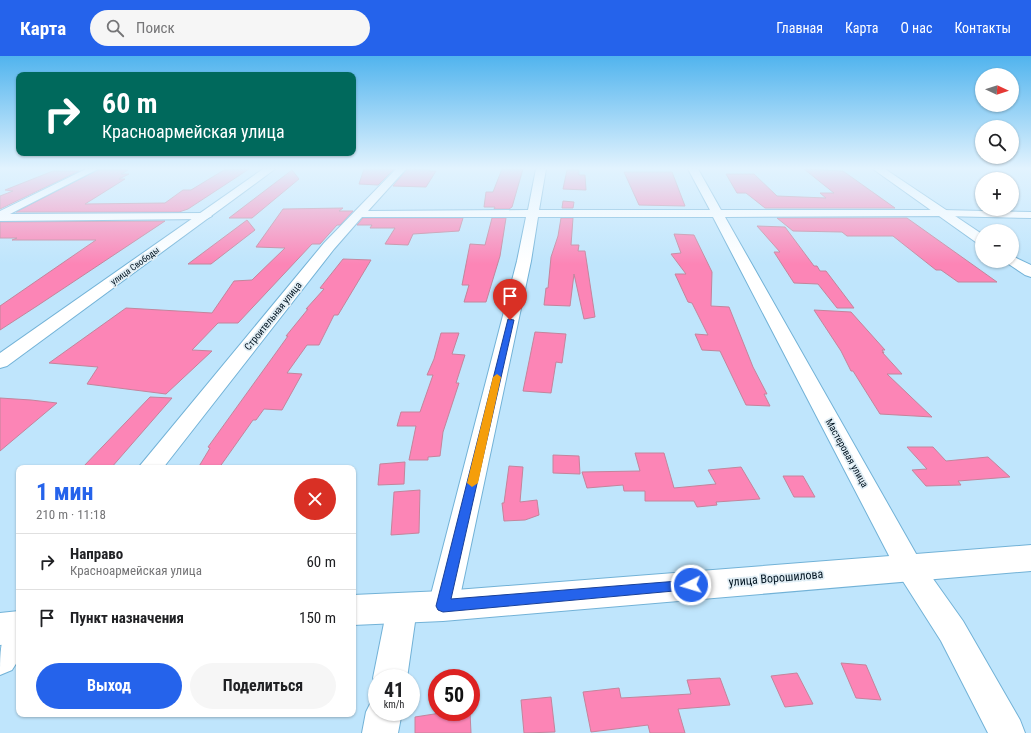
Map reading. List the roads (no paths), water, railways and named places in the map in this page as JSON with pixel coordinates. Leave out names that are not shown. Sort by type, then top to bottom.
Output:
[{"type":"main road","name":"улица Свободы","points":[[0,362],[227,201]]},
{"type":"main road","points":[[924,201],[975,235]]},
{"type":"main road","points":[[1019,264],[1031,272]]},
{"type":"main road","name":"улица Ворошилова","points":[[356,610],[443,606],[1031,558]]},
{"type":"main road","points":[[0,628],[16,627]]},
{"type":"street","points":[[0,215],[29,201]]},
{"type":"street","name":"Строительная улица","points":[[152,465],[329,246],[372,201]]},
{"type":"street","points":[[443,606],[524,261],[535,201]]},
{"type":"street","name":"Мастеровая улица","points":[[710,201],[909,567],[952,631],[1007,733]]},
{"type":"street","points":[[360,214],[942,213],[1031,215]]},
{"type":"street","points":[[0,218],[206,216]]},
{"type":"street","points":[[392,669],[402,608]]},
{"type":"street","points":[[0,660],[16,636]]},
{"type":"street","points":[[380,733],[382,721]]}]
